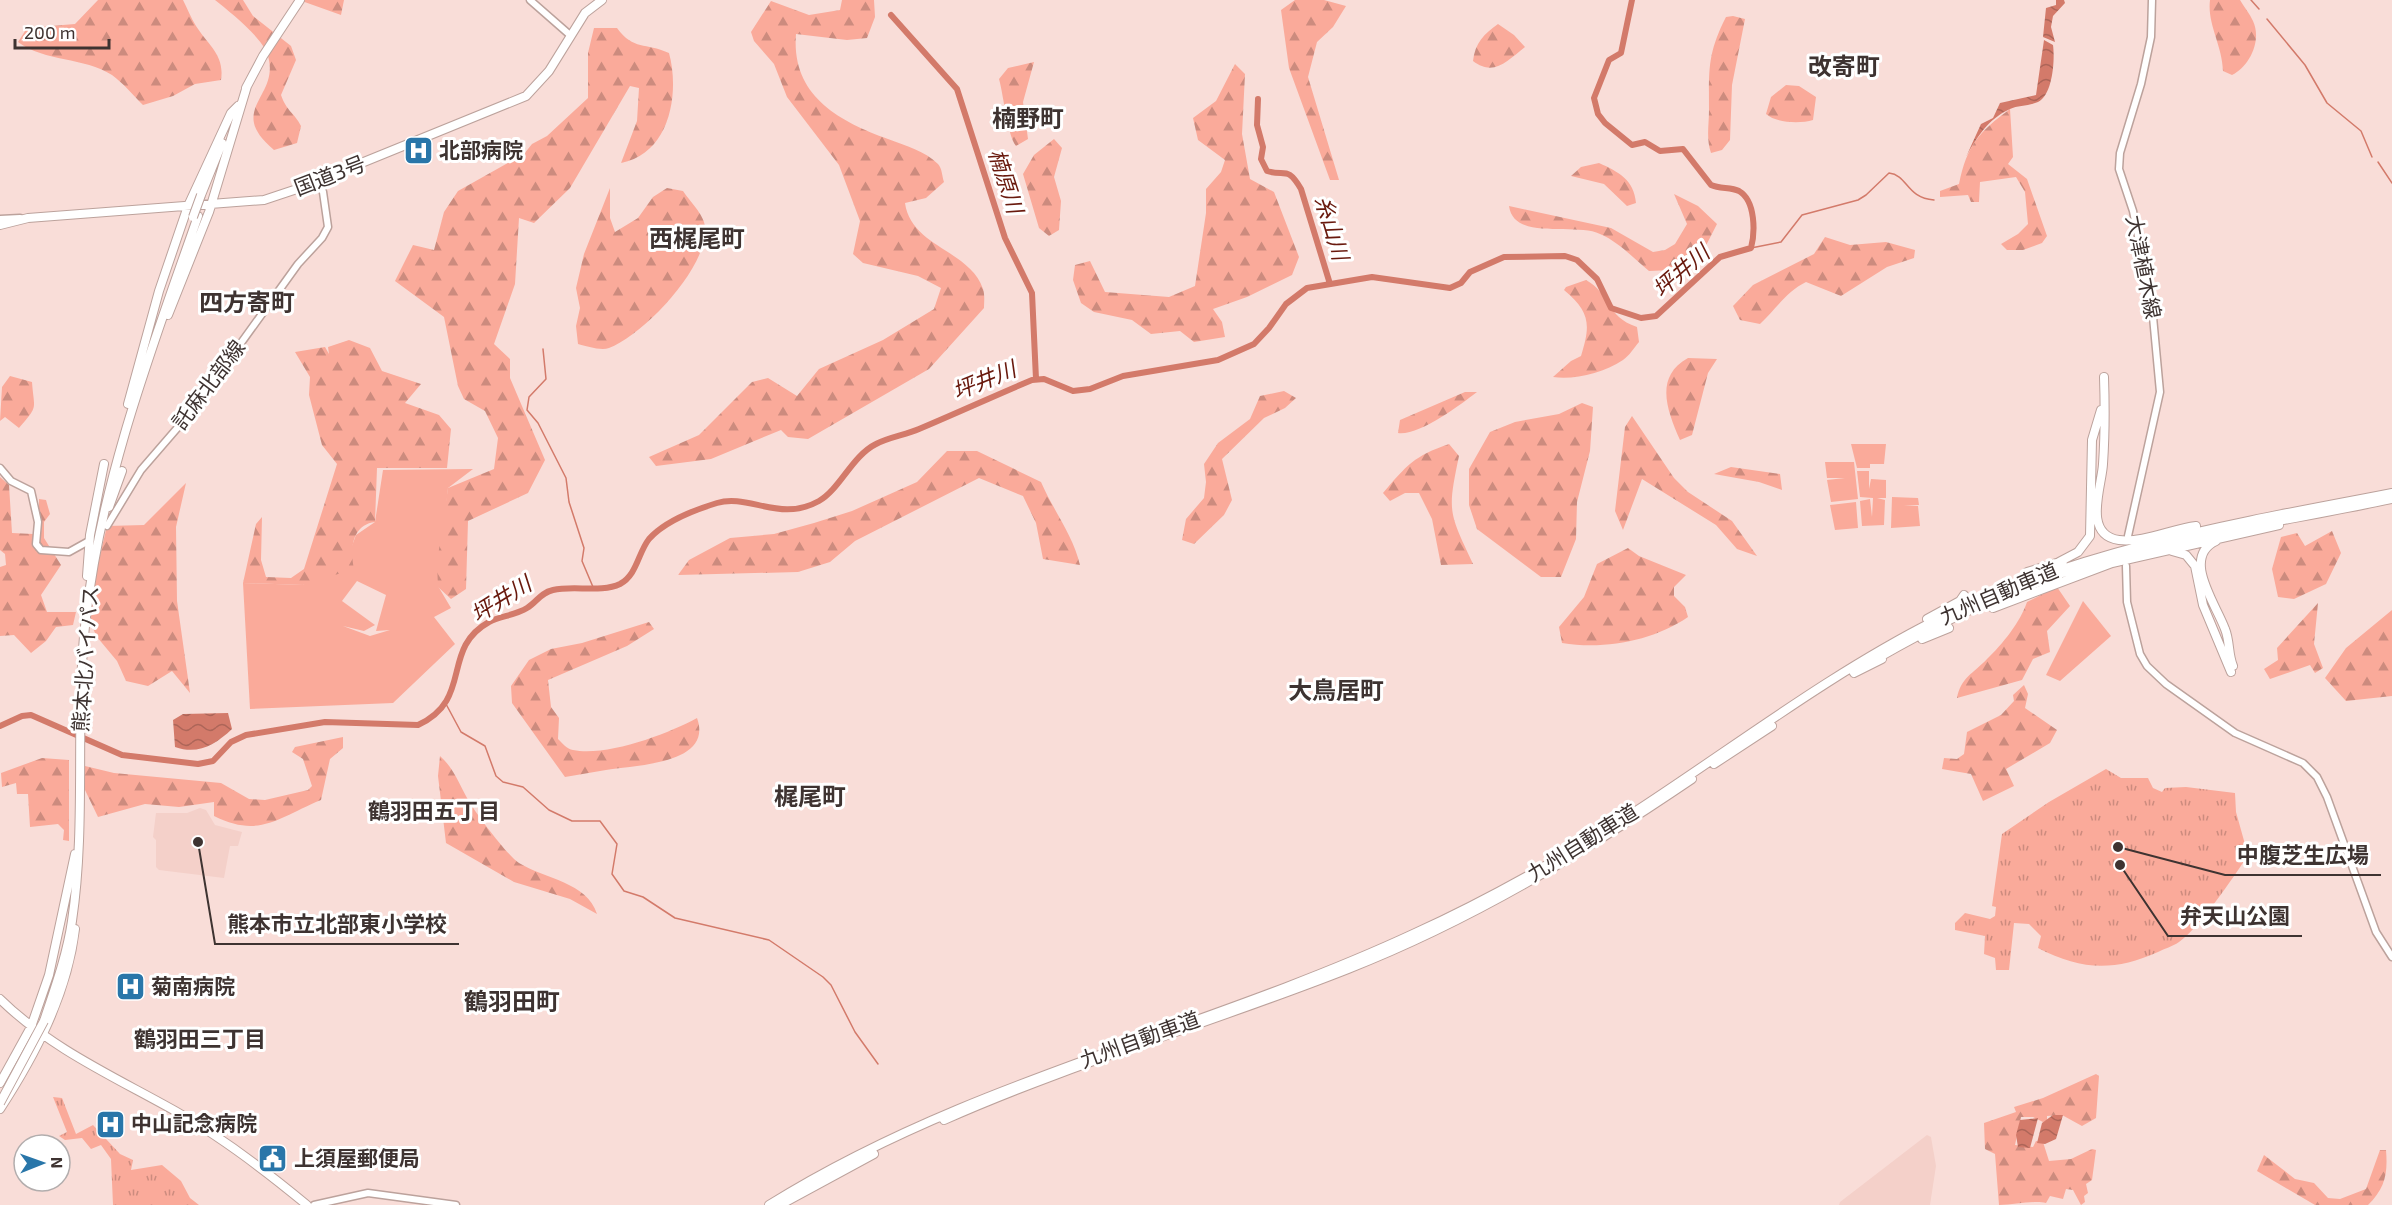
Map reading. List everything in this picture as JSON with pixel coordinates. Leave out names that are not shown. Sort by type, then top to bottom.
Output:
[{"type":"highway","points":[[195,217],[222,144],[247,86],[263,56],[300,0]]},
{"type":"highway","name":"国道3号","points":[[0,225],[28,218],[264,200],[318,180],[526,96],[549,71],[585,13],[602,0]]},
{"type":"highway","points":[[138,389],[211,205],[247,86]]},
{"type":"highway","points":[[123,422],[159,291],[188,206],[231,113],[238,106]]},
{"type":"highway","name":"熊本北バイパス","points":[[84,614],[107,495],[138,389],[195,217]]},
{"type":"highway","name":"熊本北バイパス","points":[[0,1093],[40,1016],[63,943],[70,905],[75,853],[87,576],[103,494],[123,422],[195,217]]},
{"type":"highway","points":[[2059,562],[2083,548],[2091,531],[2092,444],[2101,411],[2103,377],[2103,465],[2096,497],[2098,520],[2104,532],[2115,539],[2150,536]]},
{"type":"highway","points":[[87,576],[92,518],[104,465]]},
{"type":"highway","points":[[84,614],[101,535],[122,471]]},
{"type":"highway","name":"九州自動車道","points":[[769,1205],[852,1159],[961,1107],[1349,963],[1479,903],[1574,850],[1820,688],[1935,621],[2031,579],[2153,541],[2392,493]]},
{"type":"highway","name":"九州自動車道","points":[[780,1205],[852,1165],[958,1114],[1349,969],[1458,920],[1540,876],[1620,827],[1854,673],[1972,609],[2081,567],[2195,537],[2392,499]]},
{"type":"highway","points":[[1993,608],[2092,569],[2235,536],[2319,513]]},
{"type":"highway","points":[[2027,572],[2192,526],[2281,514]]},
{"type":"highway","points":[[2141,556],[2175,551],[2191,560],[2197,573],[2203,605],[2233,671],[2225,628],[2200,565],[2203,551],[2209,545],[2235,536]]},
{"type":"highway","points":[[1820,688],[1898,635],[1960,601],[1964,596]]},
{"type":"highway","points":[[1854,673],[1949,628]]},
{"type":"highway","name":"熊本北バイパス","points":[[0,1102],[40,1016],[65,953],[78,873],[78,794]]},
{"type":"highway","points":[[0,1109],[24,1069],[56,1005],[71,956],[77,912],[78,873]]},
{"type":"highway","points":[[0,999],[31,1027],[68,1053],[202,1126],[261,1168],[307,1205]]},
{"type":"highway","points":[[10,1008],[28,1016],[40,1016]]},
{"type":"highway","points":[[0,1083],[31,1027],[40,1016]]},
{"type":"highway","points":[[24,1069],[43,1045],[68,1053]]},
{"type":"main road","points":[[530,0],[570,35]]},
{"type":"main road","name":"大津植木線","points":[[2128,536],[2160,392],[2152,306],[2133,211],[2119,166],[2120,153],[2141,84],[2151,37],[2152,0]]},
{"type":"main road","name":"託麻北部線","points":[[107,526],[141,470],[192,411],[298,264],[322,238],[328,227],[323,192],[318,180]]},
{"type":"main road","points":[[0,219],[28,218]]},
{"type":"main road","points":[[0,468],[11,481],[31,491],[38,522],[36,544],[41,550],[69,552],[87,542]]},
{"type":"main road","points":[[2126,566],[2127,602],[2140,654],[2154,674],[2235,733],[2295,759],[2317,777],[2333,813],[2376,932],[2392,957]]},
{"type":"main road","points":[[314,1205],[368,1193],[456,1205]]},
{"type":"shaded area","points":[[200,808],[206,810],[215,825],[242,832],[238,846],[230,846],[224,878],[159,870],[156,867],[156,840],[153,837],[156,813],[187,813]]},
{"type":"shaded area","points":[[1927,1135],[1931,1137],[1936,1166],[1930,1205],[1839,1205],[1840,1202]]},
{"type":"green space","points":[[98,0],[183,0],[196,26],[218,57],[222,71],[221,80],[195,84],[173,96],[143,105],[116,78],[101,69],[40,53],[18,42],[27,28],[75,24]]},
{"type":"green space","points":[[215,0],[243,0],[253,16],[291,46],[296,60],[281,95],[301,126],[297,143],[274,150],[260,136],[254,123],[254,112],[268,81],[270,68],[267,53],[252,32]]},
{"type":"green space","points":[[299,0],[344,0],[341,15]]},
{"type":"green space","points":[[842,0],[874,0],[875,17],[867,38],[847,40],[796,34],[796,55],[801,74],[821,103],[836,114],[869,132],[921,152],[933,159],[939,166],[944,182],[926,198],[905,203],[910,218],[918,230],[966,265],[976,276],[984,291],[984,308],[929,369],[808,439],[788,437],[781,430],[711,459],[656,466],[649,457],[699,435],[752,382],[768,378],[797,396],[819,369],[883,340],[934,309],[941,288],[918,276],[863,263],[853,254],[860,221],[839,165],[787,97],[774,64],[754,41],[751,32],[771,1],[809,15],[840,10]]},
{"type":"green space","points":[[1295,0],[1324,0],[1346,6],[1333,27],[1317,42],[1308,77],[1339,180],[1330,180],[1289,68],[1281,10]]},
{"type":"green space","points":[[2210,0],[2240,0],[2252,18],[2255,28],[2253,52],[2244,65],[2232,75],[2223,71],[2211,17]]},
{"type":"green space","points":[[1726,17],[1745,19],[1732,85],[1730,140],[1722,150],[1711,153],[1708,132],[1710,63],[1715,42]]},
{"type":"green space","points":[[1498,24],[1514,35],[1525,47],[1506,62],[1487,68],[1473,61],[1476,49],[1484,35]]},
{"type":"green space","points":[[594,28],[617,28],[635,43],[669,53],[673,86],[668,120],[661,135],[651,148],[638,157],[621,163],[637,121],[639,88],[630,86],[570,188],[534,223],[519,218],[515,284],[494,344],[510,359],[510,378],[545,460],[528,493],[468,521],[466,589],[451,599],[438,587],[437,563],[448,488],[494,469],[498,438],[485,411],[464,399],[458,386],[444,317],[395,281],[413,245],[434,250],[444,212],[458,191],[524,154],[532,144],[547,136],[588,98],[588,53]]},
{"type":"green space","points":[[1034,62],[1023,102],[1028,139],[1016,146],[1008,124],[999,79],[1008,68]]},
{"type":"green space","points":[[1235,64],[1245,74],[1242,134],[1250,179],[1274,192],[1299,257],[1292,275],[1247,297],[1213,309],[1222,322],[1225,337],[1194,342],[1180,331],[1151,334],[1132,320],[1094,312],[1081,303],[1073,280],[1075,265],[1090,261],[1105,292],[1169,297],[1195,286],[1206,213],[1206,189],[1221,172],[1225,160],[1198,140],[1193,118],[1216,101]]},
{"type":"green space","points":[[1786,85],[1799,86],[1816,97],[1813,120],[1788,122],[1766,114],[1771,97]]},
{"type":"green space","points":[[2010,109],[2013,157],[2008,164],[2027,179],[2047,236],[2042,243],[2023,250],[2007,250],[2001,244],[2018,234],[2028,224],[2025,192],[2016,177],[1980,182],[1979,202],[1971,202],[1968,195],[1940,197],[1940,191],[1959,184],[1966,159],[1976,140]]},
{"type":"green space","points":[[1054,139],[1062,148],[1054,177],[1061,201],[1059,230],[1049,236],[1039,228],[1023,174],[1034,155]]},
{"type":"green space","points":[[1599,163],[1613,170],[1629,183],[1636,203],[1627,206],[1604,184],[1571,176],[1581,167]]},
{"type":"green space","points":[[610,188],[610,218],[615,232],[638,218],[653,197],[667,188],[683,191],[699,212],[705,226],[704,242],[697,260],[672,297],[656,314],[623,341],[602,349],[578,344],[576,326],[580,308],[576,288],[584,254]]},
{"type":"green space","points":[[1674,194],[1698,206],[1717,224],[1694,269],[1649,271],[1607,237],[1589,231],[1533,228],[1513,217],[1509,206],[1611,228],[1653,252],[1665,250],[1675,244],[1687,224]]},
{"type":"green space","points":[[1825,237],[1850,245],[1886,242],[1915,250],[1914,258],[1887,267],[1841,296],[1806,282],[1787,295],[1760,324],[1740,320],[1733,306],[1753,285],[1814,254]]},
{"type":"green space","points":[[1586,280],[1600,292],[1619,317],[1637,327],[1639,342],[1625,358],[1607,369],[1580,376],[1553,377],[1571,361],[1581,356],[1586,335],[1586,319],[1579,305],[1564,290],[1566,287]]},
{"type":"green space","points":[[349,340],[370,348],[382,371],[421,384],[405,403],[439,415],[451,429],[447,468],[377,468],[375,522],[367,524],[357,533],[352,554],[354,569],[303,585],[243,583],[256,524],[262,517],[261,560],[266,577],[291,578],[304,569],[337,464],[322,445],[309,395],[310,377],[295,352],[325,347],[329,354],[328,347]]},
{"type":"green space","points":[[1688,358],[1717,359],[1708,373],[1692,435],[1680,440],[1668,406],[1667,384],[1677,366]]},
{"type":"green space","points":[[10,376],[32,382],[34,407],[19,428],[5,417],[0,421],[2,387]]},
{"type":"green space","points":[[1284,391],[1296,398],[1285,408],[1264,418],[1222,459],[1232,500],[1224,515],[1194,544],[1182,540],[1186,519],[1204,498],[1206,482],[1204,464],[1218,443],[1250,419],[1260,396]]},
{"type":"green space","points":[[1465,392],[1477,392],[1428,425],[1407,433],[1398,433],[1400,420]]},
{"type":"green space","points":[[1582,403],[1593,407],[1590,451],[1577,502],[1576,539],[1561,577],[1541,577],[1477,529],[1469,505],[1469,469],[1490,432],[1515,422],[1559,414]]},
{"type":"green space","points":[[1632,416],[1674,478],[1688,492],[1732,521],[1757,556],[1737,549],[1716,525],[1642,479],[1623,530],[1615,511],[1625,427]]},
{"type":"green space","points":[[1449,444],[1459,456],[1452,512],[1473,564],[1441,565],[1432,519],[1419,493],[1405,493],[1390,501],[1383,493],[1419,457]]},
{"type":"green space","points":[[1851,444],[1886,444],[1884,464],[1870,464],[1870,468],[1857,468]]},
{"type":"green space","points":[[947,451],[977,451],[1041,482],[1073,543],[1080,565],[1043,559],[1036,523],[1023,496],[979,478],[855,541],[830,562],[798,572],[678,575],[689,560],[730,538],[774,534],[814,523],[852,511],[917,482]]},
{"type":"green space","points":[[1825,462],[1854,462],[1858,499],[1831,502],[1827,480],[1845,478],[1827,478]]},
{"type":"green space","points":[[1731,467],[1780,474],[1782,490],[1759,482],[1714,474]]},
{"type":"green space","points":[[473,469],[448,488],[438,586],[451,608],[434,617],[455,644],[393,703],[250,709],[243,583],[303,585],[350,551],[356,535],[375,522],[383,470]],"holes":[[[357,581],[386,595],[376,631],[390,630],[370,636],[343,626],[364,631],[375,625],[342,601]]]},
{"type":"green space","points":[[1857,471],[1869,471],[1869,489],[1871,479],[1886,480],[1886,498],[1877,498],[1885,500],[1884,525],[1862,526],[1860,501],[1870,499],[1872,517],[1873,498],[1860,497]]},
{"type":"green space","points":[[0,477],[9,485],[12,533],[33,534],[39,530],[39,499],[46,500],[50,514],[44,522],[44,538],[61,565],[41,595],[47,612],[76,612],[73,625],[56,627],[46,641],[31,653],[14,635],[0,636],[0,567],[6,565],[5,554],[0,550]]},
{"type":"green space","points":[[186,483],[176,527],[177,601],[190,693],[172,671],[148,686],[126,681],[117,661],[97,637],[86,614],[107,526],[144,525]]},
{"type":"green space","points":[[1892,497],[1918,498],[1919,505],[1904,505],[1918,506],[1920,526],[1891,528]]},
{"type":"green space","points":[[1856,502],[1858,528],[1835,530],[1830,505]]},
{"type":"green space","points":[[2332,531],[2341,553],[2326,584],[2294,599],[2278,597],[2272,569],[2281,537],[2297,533],[2305,546]]},
{"type":"green space","points":[[1628,548],[1639,556],[1686,575],[1674,587],[1674,596],[1685,607],[1688,617],[1659,632],[1628,642],[1594,645],[1562,643],[1559,627],[1584,597],[1597,564]]},
{"type":"green space","points":[[2057,587],[2070,606],[2047,631],[2050,652],[2033,659],[2022,680],[1957,698],[1961,685],[2010,632],[2027,602]]},
{"type":"green space","points":[[2083,601],[2111,636],[2060,681],[2046,675]]},
{"type":"green space","points":[[2318,603],[2314,644],[2323,668],[2315,673],[2310,665],[2270,679],[2264,669],[2278,660],[2277,648]]},
{"type":"green space","points":[[2392,610],[2392,696],[2346,701],[2325,678],[2346,648]]},
{"type":"green space","points":[[649,622],[654,629],[627,646],[548,680],[551,707],[559,718],[558,739],[573,750],[602,750],[654,737],[697,718],[699,734],[694,745],[683,754],[668,760],[565,777],[512,703],[511,686],[529,660],[551,649],[582,643]]},
{"type":"green space","points":[[2024,685],[2028,694],[2025,708],[2057,730],[2050,743],[2006,769],[2014,786],[1983,801],[1971,774],[1942,769],[1944,758],[1957,759],[1964,754],[1967,732],[2001,715],[2014,701],[2013,695]]},
{"type":"green space","points":[[343,737],[343,748],[330,759],[321,800],[281,819],[257,826],[230,823],[214,816],[214,802],[179,807],[145,804],[98,817],[85,790],[85,766],[114,773],[221,783],[249,799],[265,800],[308,790],[312,786],[303,759],[292,752],[295,747]]},
{"type":"green space","points":[[440,756],[453,772],[479,817],[514,859],[575,888],[592,903],[597,914],[570,899],[514,882],[446,843],[438,776]]},
{"type":"green space","points":[[42,758],[69,760],[69,841],[63,840],[64,830],[58,824],[30,827],[28,794],[17,794],[16,783],[2,787],[1,773]]},
{"type":"green space","points":[[2106,769],[2121,778],[2148,778],[2153,788],[2162,792],[2165,788],[2186,787],[2235,793],[2236,812],[2248,855],[2206,914],[2187,935],[2174,945],[2126,963],[2097,966],[2069,961],[2038,948],[2041,936],[2029,924],[2014,923],[2009,970],[1996,970],[1995,958],[1984,954],[1985,936],[1955,930],[1955,923],[1965,913],[1990,919],[1995,916],[1996,907],[1992,906],[2002,834],[2049,802]]},
{"type":"green space","points":[[2096,1074],[2099,1076],[2096,1118],[2082,1126],[2062,1115],[2047,1116],[2047,1121],[2043,1122],[2033,1117],[2021,1117],[2015,1145],[2033,1147],[2036,1141],[2043,1142],[2049,1161],[2071,1159],[2092,1149],[2096,1150],[2092,1180],[2086,1184],[2088,1193],[2084,1196],[2085,1202],[2081,1205],[2073,1190],[2066,1189],[2063,1199],[2050,1196],[2046,1203],[1999,1205],[1995,1154],[1985,1149],[1984,1123],[2016,1112],[2014,1107],[2043,1098]]},
{"type":"green space","points":[[53,1097],[62,1098],[76,1134],[93,1125],[120,1154],[133,1160],[131,1170],[162,1165],[181,1181],[190,1198],[199,1205],[113,1205],[111,1159],[101,1145],[91,1149],[82,1138],[72,1139],[72,1133],[65,1133],[67,1132]]},
{"type":"green space","points":[[2380,1150],[2386,1150],[2386,1173],[2382,1186],[2368,1205],[2315,1205],[2257,1171],[2264,1155],[2295,1179],[2314,1183],[2328,1198],[2340,1199],[2366,1189]]},
{"type":"water","points":[[2056,0],[2064,0],[2065,3],[2053,16],[2051,27],[2055,42],[2043,37],[2046,8],[2056,5]]},
{"type":"water","points":[[2044,40],[2053,45],[2054,59],[2050,85],[2043,98],[2035,103],[2010,109],[1995,118],[1979,136],[1966,157],[1981,124],[1993,118],[2000,103],[2036,95]]},
{"type":"water","points":[[228,713],[232,729],[213,744],[191,750],[175,747],[173,720],[183,714]]},
{"type":"water","points":[[2053,1115],[2063,1115],[2056,1139],[2045,1144],[2037,1143],[2042,1123]]},
{"type":"water","points":[[2038,1118],[2030,1148],[2018,1147],[2016,1135],[2020,1120]]},
{"type":"waterway","name":"坪井川","points":[[0,726],[22,716],[31,715],[122,755],[198,764],[213,761],[231,742],[246,735],[325,722],[418,725],[435,714],[446,702],[465,646],[474,633],[489,622],[527,608],[549,591],[604,588],[620,584],[634,569],[649,539],[680,517],[717,503],[729,501],[778,509],[805,507],[826,496],[860,456],[876,444],[919,429],[1032,380],[1044,379],[1073,391],[1090,389],[1123,376],[1218,360],[1254,344],[1286,304],[1307,288],[1372,277],[1450,288],[1461,283],[1470,272],[1504,257],[1565,256],[1577,260],[1597,279],[1611,308],[1641,318],[1656,316],[1720,257],[1751,248],[1753,218],[1745,196],[1736,190],[1711,185],[1683,149],[1660,151],[1645,142],[1632,145],[1605,123],[1598,114],[1594,98],[1609,60],[1621,53],[1632,0]]},
{"type":"waterway","points":[[2251,0],[2259,9]]},
{"type":"waterway","name":"楠原川","points":[[891,15],[957,89],[1005,238],[1032,293],[1036,379]]},
{"type":"waterway","points":[[2267,19],[2305,65],[2327,103],[2361,131],[2372,157]]},
{"type":"waterway","name":"糸山川","points":[[1258,99],[1257,125],[1263,147],[1261,159],[1267,171],[1289,174],[1301,189],[1330,284]]},
{"type":"waterway","points":[[2378,162],[2392,183]]},
{"type":"waterway","points":[[1751,248],[1781,242],[1802,215],[1858,200],[1889,173],[1900,178],[1918,195],[1934,200]]},
{"type":"waterway","points":[[543,349],[546,379],[529,397],[527,410],[538,423],[566,478],[569,502],[584,548],[582,561],[593,587]]},
{"type":"waterway","points":[[446,704],[461,732],[485,746],[496,776],[503,782],[523,787],[549,810],[572,821],[600,821],[617,844],[612,874],[624,891],[643,897],[675,918],[769,940],[823,977],[831,985],[855,1032],[878,1064]]},
{"type":"place","name":"北部病院","points":[[418,151]]},
{"type":"place","name":"熊本市立北部東小学校","points":[[198,842]]},
{"type":"place","name":"中腹芝生広場","points":[[2118,847]]},
{"type":"place","name":"弁天山公園","points":[[2120,865]]},
{"type":"place","name":"菊南病院","points":[[130,987]]},
{"type":"place","name":"中山記念病院","points":[[110,1124]]},
{"type":"place","name":"上須屋郵便局","points":[[273,1159]]},
{"type":"district","name":"改寄町","points":[[1844,67]]},
{"type":"district","name":"楠野町","points":[[1028,119]]},
{"type":"district","name":"西梶尾町","points":[[697,239]]},
{"type":"district","name":"四方寄町","points":[[247,303]]},
{"type":"district","name":"大鳥居町","points":[[1336,691]]},
{"type":"district","name":"梶尾町","points":[[810,797]]},
{"type":"district","name":"鶴羽田五丁目","points":[[434,811]]},
{"type":"district","name":"鶴羽田町","points":[[512,1002]]},
{"type":"district","name":"鶴羽田三丁目","points":[[200,1039]]}]
